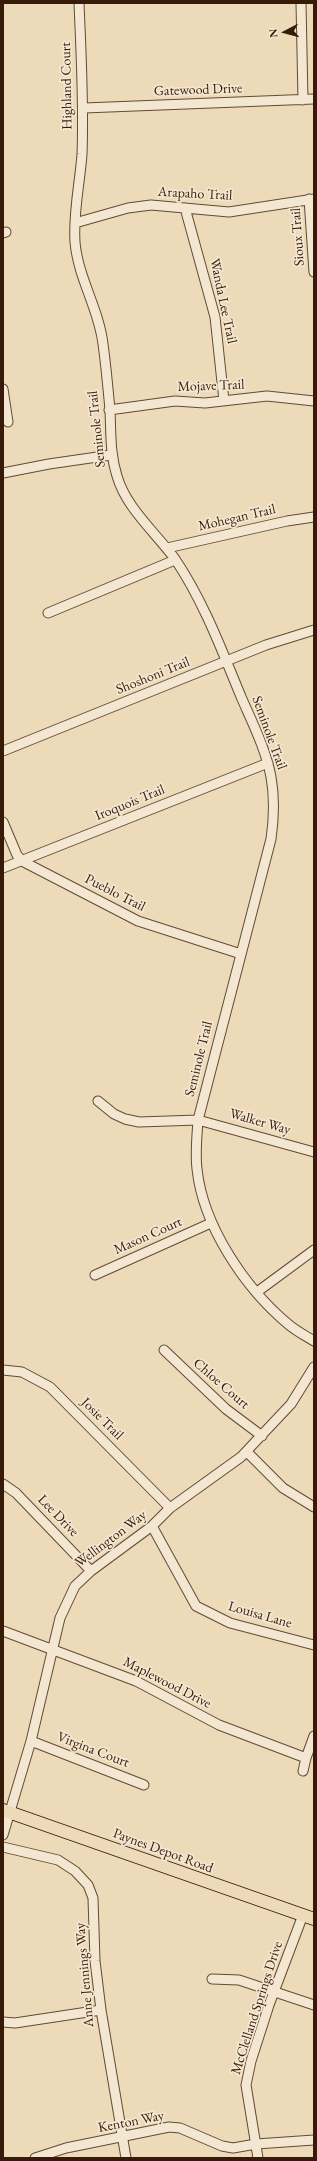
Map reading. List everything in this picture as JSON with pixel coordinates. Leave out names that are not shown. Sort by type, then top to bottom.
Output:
[{"type":"main road","name":"Paynes Depot Road","points":[[6,1811],[309,1917]]},
{"type":"street","name":"Highland Court","points":[[79,3],[84,108],[80,169]]},
{"type":"street","points":[[301,3],[303,100]]},
{"type":"street","name":"Gatewood Drive","points":[[84,108],[314,99]]},
{"type":"street","name":"Seminole Trail","points":[[80,169],[75,223],[77,257],[103,341],[110,410],[111,455],[118,479],[130,502],[167,548],[201,602],[227,661],[268,763],[274,794],[274,813],[270,839],[198,1120],[196,1168],[204,1203],[211,1223],[235,1263],[266,1303],[289,1325],[314,1341]]},
{"type":"street","name":"Arapaho Trail","points":[[75,223],[128,208],[151,205],[228,212],[312,199]]},
{"type":"street","name":"Sioux Trail","points":[[312,199],[314,272]]},
{"type":"street","name":"Wanda Lee Trail","points":[[185,208],[215,317],[224,402]]},
{"type":"street","points":[[3,389],[8,422]]},
{"type":"street","name":"Mojave Trail","points":[[110,410],[175,401],[224,402],[267,396],[314,401]]},
{"type":"street","points":[[3,474],[49,464],[111,455]]},
{"type":"street","name":"Mohegan Trail","points":[[167,548],[286,521],[314,517]]},
{"type":"street","points":[[48,613],[175,560]]},
{"type":"street","name":"Shoshoni Trail","points":[[3,751],[266,645],[314,630]]},
{"type":"street","name":"Iroquois Trail","points":[[3,868],[268,763]]},
{"type":"street","points":[[3,822],[17,855],[22,861]]},
{"type":"street","name":"Pueblo Trail","points":[[22,861],[138,921],[241,954]]},
{"type":"street","name":"Walker Way","points":[[98,1101],[114,1114],[132,1121],[198,1120],[314,1152]]},
{"type":"street","name":"Mason Court","points":[[95,1275],[211,1223]]},
{"type":"street","points":[[257,1292],[314,1250]]},
{"type":"street","name":"Chloe Court","points":[[164,1350],[215,1399],[262,1436]]},
{"type":"street","name":"Wellington Way","points":[[3,1834],[6,1811],[31,1741],[60,1618],[75,1586],[91,1571],[152,1526],[170,1508],[247,1452],[291,1404],[314,1367]]},
{"type":"street","name":"Josie Trail","points":[[3,1370],[22,1372],[50,1387],[170,1508]]},
{"type":"street","points":[[247,1452],[283,1488],[314,1507]]},
{"type":"street","name":"Lee Drive","points":[[3,1484],[16,1493],[91,1571]]},
{"type":"street","name":"Louisa Lane","points":[[152,1526],[196,1606],[230,1623],[314,1644]]},
{"type":"street","name":"Maplewood Drive","points":[[3,1631],[53,1648],[136,1681],[219,1725],[306,1758]]},
{"type":"street","points":[[303,1771],[314,1736]]},
{"type":"street","name":"Virgina Court","points":[[31,1741],[144,1784]]},
{"type":"street","name":"Anne Jennings Way","points":[[3,1847],[58,1860],[75,1871],[88,1885],[94,1904],[95,1961],[101,2010],[126,2158]]},
{"type":"street","name":"McClelland Springs Drive","points":[[258,2158],[246,2085],[251,2061],[274,1992],[309,1917]]},
{"type":"street","points":[[212,1979],[239,1980],[314,2005]]},
{"type":"street","points":[[3,2022],[15,2023],[101,2010]]},
{"type":"street","name":"Kenton Way","points":[[35,2158],[66,2148],[123,2138],[169,2127],[180,2128],[233,2148],[256,2144],[314,2140]]}]
